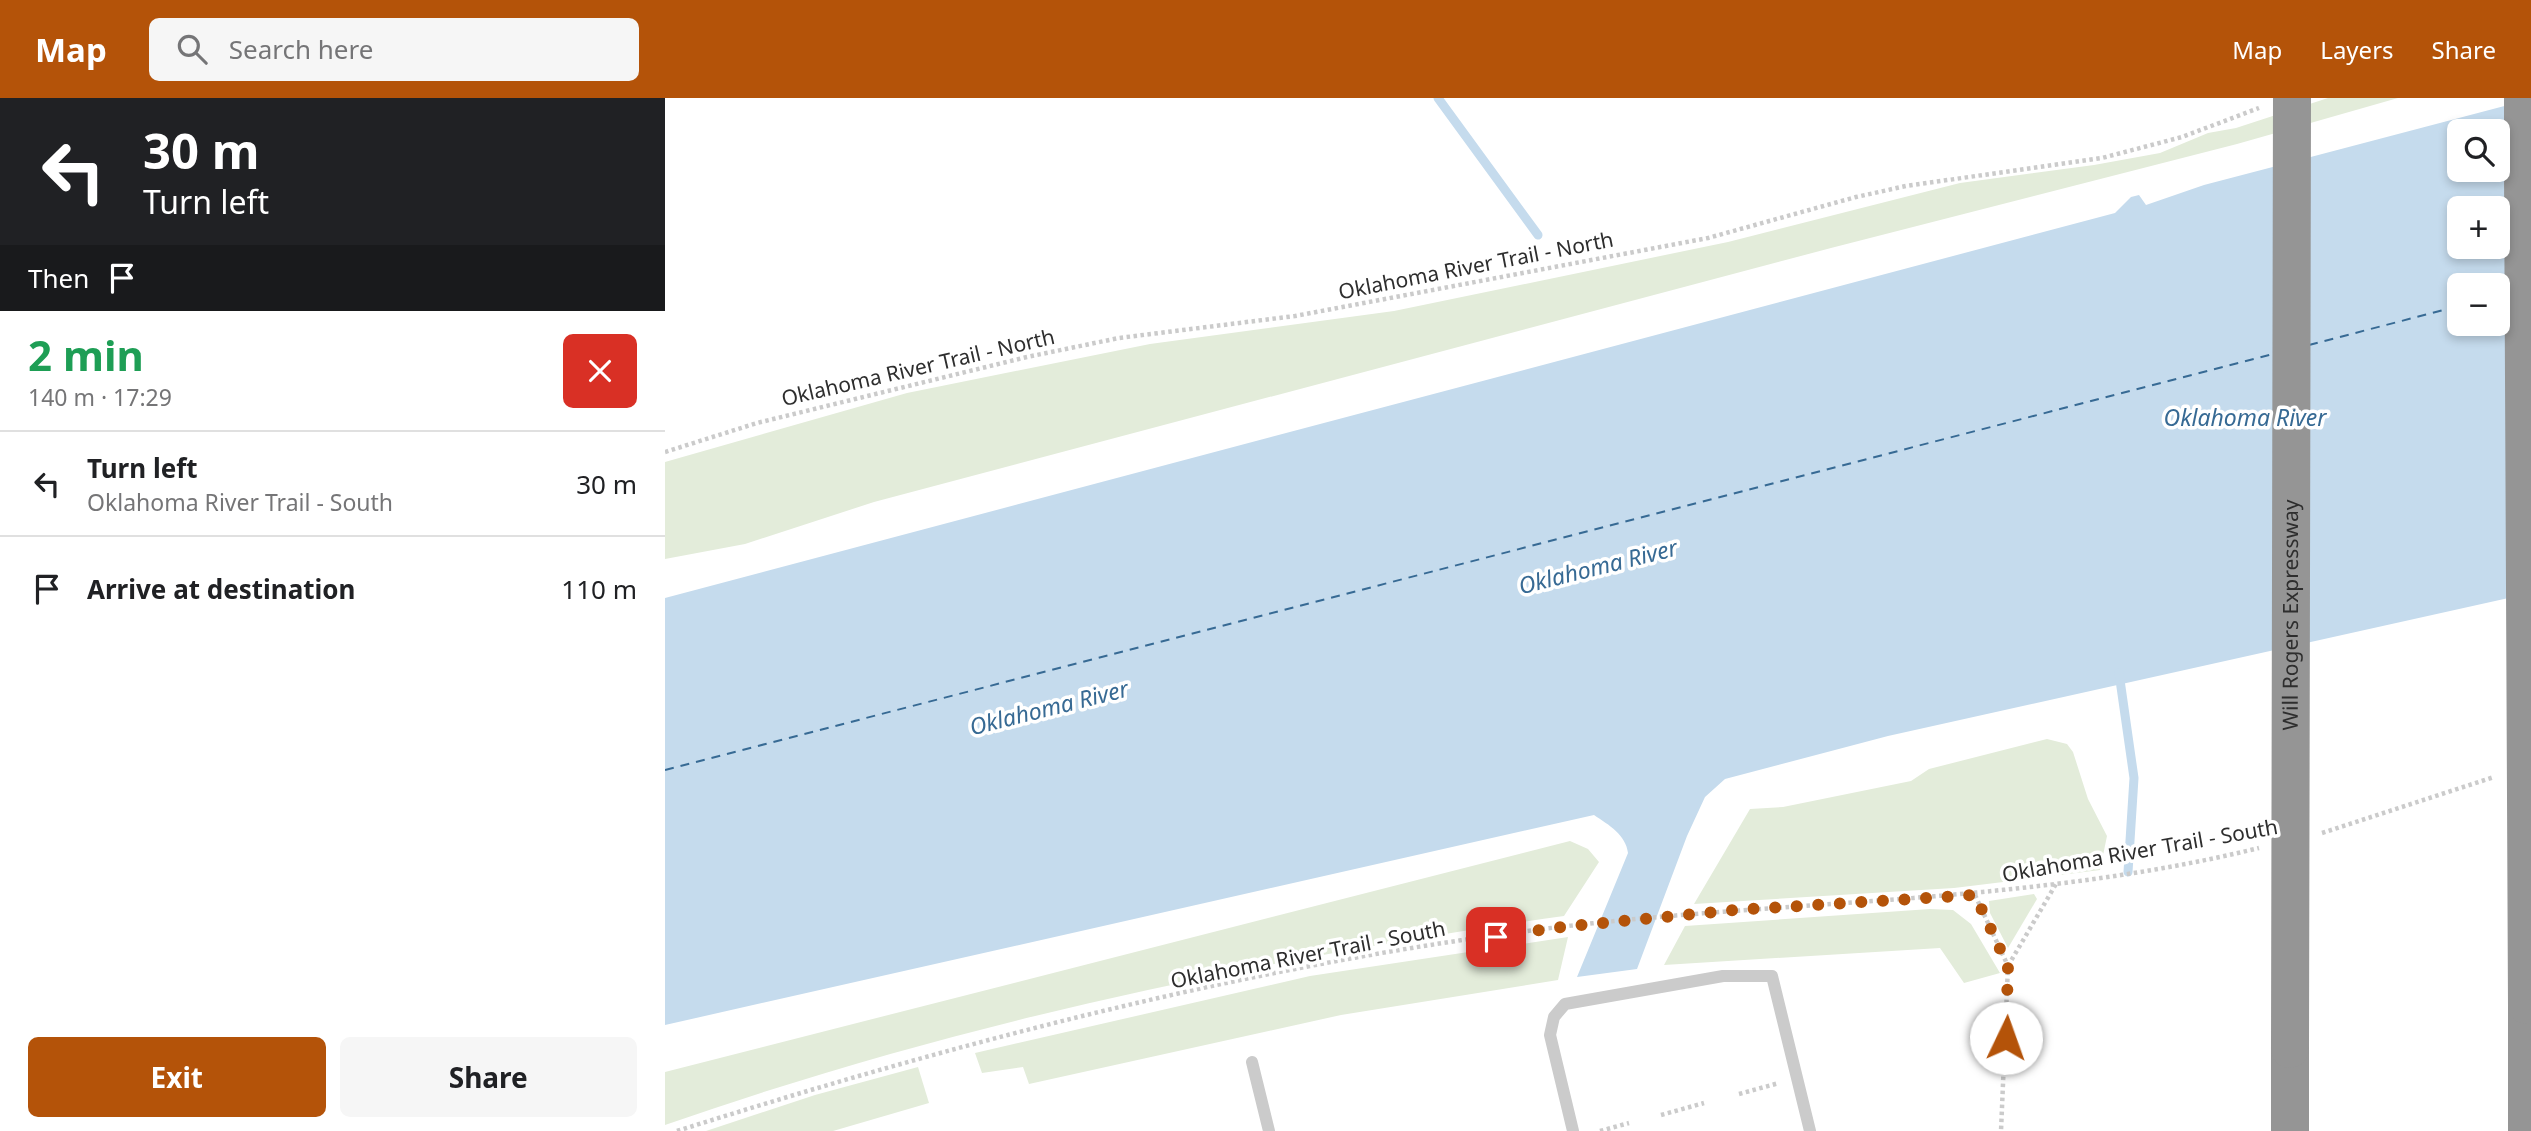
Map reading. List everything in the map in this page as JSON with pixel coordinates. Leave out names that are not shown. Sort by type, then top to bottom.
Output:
[{"type":"highway","points":[[2523,98],[2527,1131]]},
{"type":"highway","name":"Will Rogers Expressway","points":[[2280,102],[2290,1131]]},
{"type":"lane","points":[[1573,1131],[1550,1035],[1554,1017],[1565,1004],[1723,976],[1772,976],[1810,1131]]},
{"type":"lane","points":[[1252,1062],[1269,1131]]},
{"type":"path","name":"Oklahoma River Trail - North","points":[[665,453],[783,416],[1027,357],[1119,338],[1295,316],[1708,238],[1843,200],[1906,186],[2102,158],[2182,137],[2280,102]]},
{"type":"path","points":[[2314,835],[2430,800],[2499,775]]},
{"type":"path","name":"Oklahoma River Trail - South","points":[[677,1131],[942,1052],[1194,991],[1370,955],[1552,928],[1975,895],[2260,848]]},
{"type":"path","points":[[2008,966],[2057,883]]},
{"type":"path","points":[[1975,895],[2008,966],[2001,1131]]},
{"type":"path","points":[[1739,1094],[1781,1082]]},
{"type":"path","points":[[1661,1115],[1704,1103]]},
{"type":"path","points":[[1599,1131],[1629,1124]]},
{"type":"green space","points":[[2328,98],[2398,98],[2237,144],[1831,248],[874,502],[745,544],[665,559],[665,462],[907,393],[1150,344],[1394,311],[1728,242],[1960,183],[2160,153],[2208,133],[2236,128]]},
{"type":"green space","points":[[2047,739],[2067,744],[2073,752],[2088,799],[2107,836],[2100,870],[1954,888],[1694,904],[1750,809],[1783,807],[1911,781],[1929,769]]},
{"type":"green space","points":[[1570,841],[1588,849],[1599,862],[1564,916],[1336,952],[1110,998],[885,1055],[665,1125],[665,1072]]},
{"type":"green space","points":[[2034,894],[2037,899],[2008,948],[1990,913],[1989,901]]},
{"type":"green space","points":[[1930,909],[1953,910],[1971,924],[2000,973],[1964,983],[1940,948],[1664,965],[1685,926]]},
{"type":"green space","points":[[1568,937],[1558,980],[1341,1015],[1029,1084],[1023,1067],[982,1073],[975,1053],[1310,976]]},
{"type":"green space","points":[[918,1067],[929,1103],[833,1131],[706,1131],[815,1095]]},
{"type":"water","name":"Oklahoma River","points":[[2531,99],[2531,593],[1888,736],[1725,779],[1705,797],[1687,836],[1637,969],[1577,977],[1628,853],[1620,836],[1594,815],[665,1025],[665,598],[2115,213],[2131,197],[2139,195],[2146,205],[2204,185],[2447,121],[2447,182],[2510,182],[2510,119],[2455,119]]},
{"type":"waterway","points":[[1438,98],[1538,235]]},
{"type":"waterway","points":[[2119,673],[2134,778],[2128,872]]},
{"type":"ferry route","points":[[2309,345],[2447,309]]},
{"type":"ferry route","points":[[665,770],[2273,354]]},
{"type":"route","points":[[1496,937],[1552,928],[1735,910],[1975,895],[2008,966],[2006,1038]]}]
